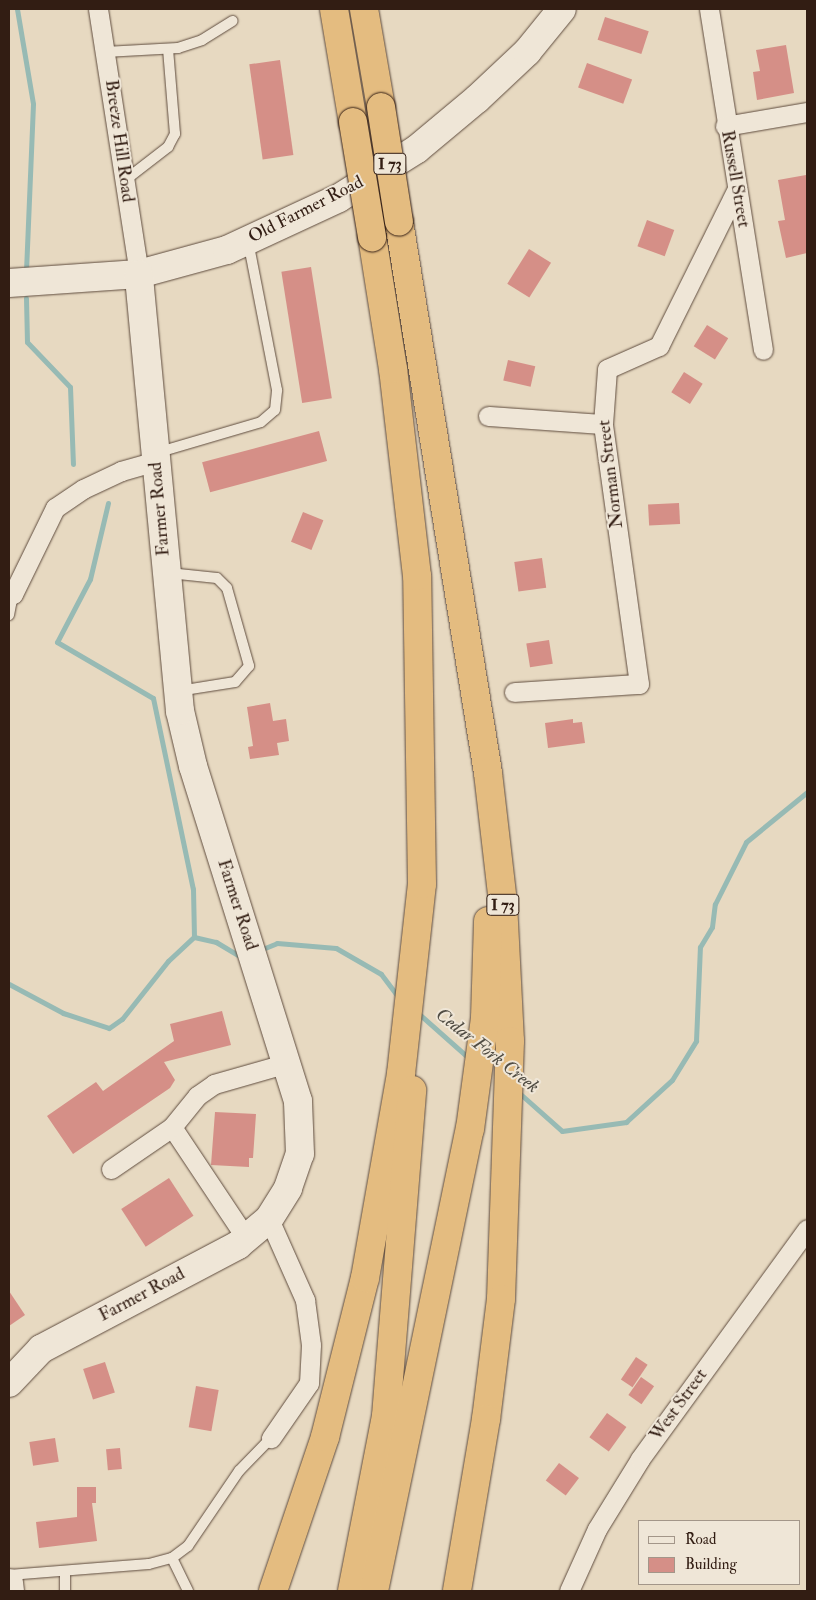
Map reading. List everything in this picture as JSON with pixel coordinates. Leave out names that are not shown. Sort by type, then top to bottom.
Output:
[{"type":"highway","name":"I 73","points":[[273,1591],[325,1437],[365,1278],[401,1074],[422,884],[417,576],[396,388],[334,9]]},
{"type":"highway","name":"I 73","points":[[364,9],[488,773],[503,903],[509,1031],[507,1184],[501,1299],[486,1419],[457,1591]]},
{"type":"highway","points":[[374,1591],[471,1120],[485,1018],[488,773]]},
{"type":"highway","points":[[352,1591],[386,1416],[410,1144],[422,884]]},
{"type":"street","name":"Breeze Hill Road","points":[[98,9],[139,274]]},
{"type":"street","name":"Old Farmer Road","points":[[9,283],[139,274],[248,240],[339,198],[417,150],[527,52],[562,9]]},
{"type":"street","name":"Russell Street","points":[[709,9],[725,126],[764,350]]},
{"type":"street","points":[[725,126],[807,112]]},
{"type":"street","name":"Norman Street","points":[[514,692],[639,684],[603,424],[607,369],[659,346],[737,189]]},
{"type":"street","name":"Farmer Road","points":[[9,1383],[41,1349],[246,1238],[269,1219],[288,1188],[300,1154],[298,1101],[193,766],[177,692],[139,274]]},
{"type":"street","points":[[488,416],[603,424]]},
{"type":"street","points":[[11,595],[55,508],[91,485],[156,457]]},
{"type":"street","points":[[111,1168],[172,1127],[197,1096],[214,1084],[287,1063]]},
{"type":"street","points":[[172,1127],[246,1238]]},
{"type":"street","points":[[269,1219],[305,1300],[311,1345],[309,1383],[272,1438]]},
{"type":"street","name":"West Street","points":[[569,1591],[597,1529],[640,1459],[807,1229]]},
{"type":"street","points":[[9,1583],[10,1591]]},
{"type":"lane","points":[[105,52],[168,49],[202,40],[232,21]]},
{"type":"lane","points":[[124,181],[168,147],[175,134],[168,49]]},
{"type":"lane","points":[[156,457],[261,422],[275,410],[277,390],[248,240]]},
{"type":"lane","points":[[166,572],[217,578],[227,588],[249,666],[236,682],[177,692]]},
{"type":"lane","points":[[9,614],[11,595]]},
{"type":"lane","points":[[9,1575],[64,1571],[172,1558],[188,1546],[239,1471],[272,1438]]},
{"type":"lane","points":[[172,1558],[188,1591]]},
{"type":"lane","points":[[64,1571],[65,1591]]},
{"type":"building","points":[[605,17],[649,31],[641,54],[598,40]]},
{"type":"building","points":[[786,45],[794,93],[757,100],[753,72],[760,71],[756,50]]},
{"type":"building","points":[[280,60],[293,155],[263,159],[249,64]]},
{"type":"building","points":[[587,63],[632,79],[623,104],[578,87]]},
{"type":"building","points":[[806,175],[807,253],[786,258],[778,221],[785,220],[778,180]]},
{"type":"building","points":[[647,220],[674,230],[665,256],[637,246]]},
{"type":"building","points":[[529,249],[551,263],[529,298],[507,284]]},
{"type":"building","points":[[311,267],[332,398],[302,403],[281,272]]},
{"type":"building","points":[[707,325],[728,338],[715,359],[694,346]]},
{"type":"building","points":[[508,360],[535,366],[531,387],[503,380]]},
{"type":"building","points":[[684,372],[703,384],[690,404],[671,392]]},
{"type":"building","points":[[319,431],[327,461],[210,492],[202,462]]},
{"type":"building","points":[[679,503],[680,524],[649,526],[648,505]]},
{"type":"building","points":[[303,512],[323,520],[311,550],[291,542]]},
{"type":"building","points":[[542,558],[546,588],[518,592],[514,562]]},
{"type":"building","points":[[549,640],[553,664],[530,667],[526,644]]},
{"type":"building","points":[[270,703],[273,721],[286,719],[289,741],[277,743],[279,755],[250,759],[248,747],[253,746],[247,707]]},
{"type":"building","points":[[573,719],[573,723],[582,722],[585,743],[548,748],[545,723]]},
{"type":"building","points":[[222,1011],[231,1045],[164,1062],[175,1080],[170,1088],[73,1154],[47,1116],[96,1082],[103,1091],[174,1041],[170,1024]]},
{"type":"building","points":[[215,1112],[256,1114],[253,1158],[249,1158],[249,1167],[211,1165]]},
{"type":"building","points":[[169,1178],[194,1216],[146,1247],[121,1209]]},
{"type":"building","points":[[9,1291],[25,1315],[9,1326]]},
{"type":"building","points":[[636,1357],[648,1365],[633,1387],[621,1379]]},
{"type":"building","points":[[105,1362],[115,1392],[93,1400],[83,1369]]},
{"type":"building","points":[[641,1377],[654,1386],[641,1404],[628,1395]]},
{"type":"building","points":[[196,1386],[219,1390],[211,1431],[189,1427]]},
{"type":"building","points":[[607,1413],[626,1427],[609,1451],[589,1437]]},
{"type":"building","points":[[55,1438],[59,1462],[33,1466],[29,1442]]},
{"type":"building","points":[[120,1448],[122,1469],[108,1470],[106,1449]]},
{"type":"building","points":[[559,1463],[579,1478],[566,1496],[546,1481]]},
{"type":"building","points":[[77,1487],[96,1487],[96,1503],[92,1503],[97,1541],[39,1548],[36,1522],[77,1517]]},
{"type":"waterway","points":[[17,9],[33,104],[26,268]]},
{"type":"waterway","points":[[26,298],[27,342],[70,387],[73,464]]},
{"type":"waterway","points":[[108,503],[90,579],[57,642],[153,698],[193,889],[194,937]]},
{"type":"waterway","name":"Cedar Fork Creek","points":[[517,1091],[562,1131],[626,1122],[672,1080],[696,1041],[700,947],[712,927],[715,904],[746,842],[807,792]]},
{"type":"waterway","name":"Cedar Fork Creek","points":[[9,984],[63,1013],[109,1028],[122,1019],[168,961],[194,937],[216,942],[243,958]]},
{"type":"waterway","name":"Cedar Fork Creek","points":[[260,950],[277,943],[336,948],[381,974],[399,998]]},
{"type":"waterway","name":"Cedar Fork Creek","points":[[418,1013],[471,1060]]}]
